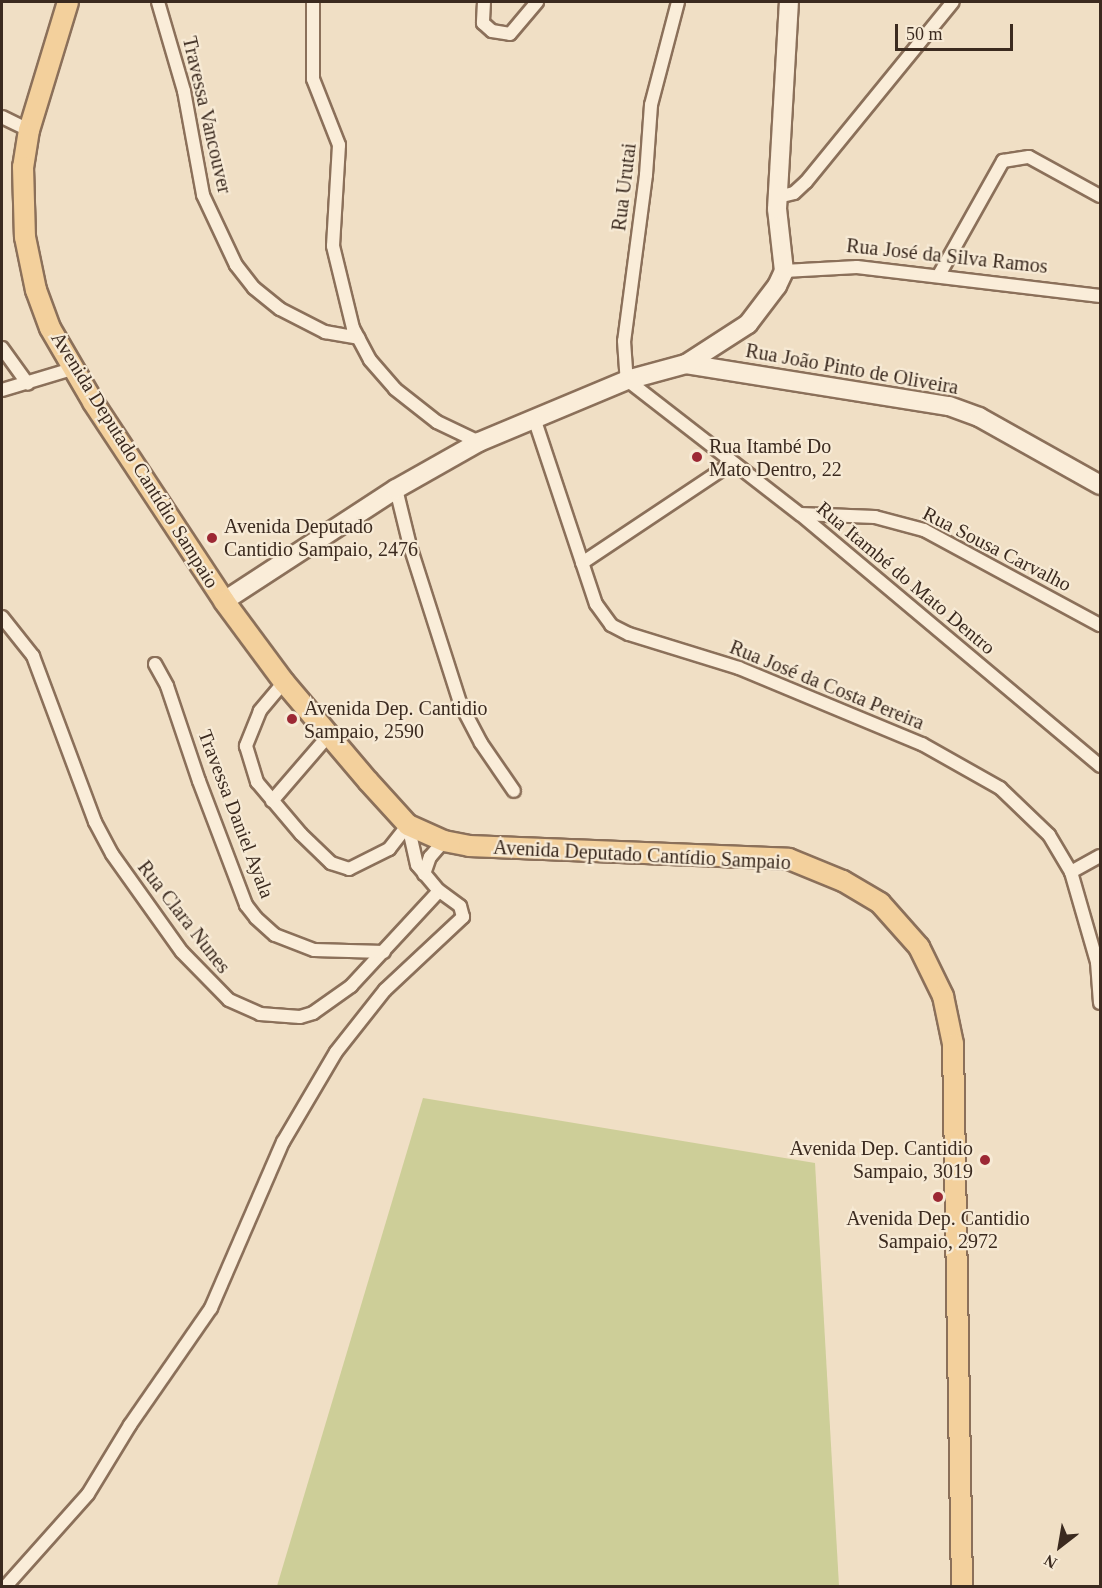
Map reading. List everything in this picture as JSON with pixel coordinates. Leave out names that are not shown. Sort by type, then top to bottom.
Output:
[{"type":"main road","name":"Avenida Deputado Cantídio Sampaio","points":[[68,2],[29,130],[22,194],[25,237],[36,290],[50,328],[72,369],[224,601],[284,682],[408,825],[444,841],[469,846],[789,859],[843,880],[880,903],[919,947],[943,996],[953,1044],[962,1587]]},
{"type":"street","name":"Travessa Vancouver","points":[[158,2],[184,91],[203,195],[236,265],[254,288],[280,309],[325,332],[358,338]]},
{"type":"street","points":[[313,2],[313,79],[339,145],[332,208],[334,256],[358,338],[386,381],[411,403],[446,428],[479,442]]},
{"type":"street","points":[[484,2],[483,22],[492,31],[510,34],[537,2]]},
{"type":"street","name":"Rua Urutai","points":[[627,380],[624,341],[646,176],[651,105],[678,2]]},
{"type":"street","points":[[224,601],[396,489],[479,442],[627,380],[686,364],[743,328],[766,302],[786,271],[778,197],[789,2]]},
{"type":"street","points":[[778,197],[794,193],[806,182],[953,2]]},
{"type":"street","points":[[2,117],[29,130]]},
{"type":"street","points":[[939,274],[992,175],[1011,157],[1029,157],[1101,196]]},
{"type":"street","name":"Rua José da Silva Ramos","points":[[786,271],[857,267],[939,274],[1101,296]]},
{"type":"street","points":[[2,348],[28,384]]},
{"type":"street","name":"Rua João Pinto de Oliveira","points":[[686,364],[949,406],[979,417],[1101,485]]},
{"type":"street","points":[[2,390],[72,369]]},
{"type":"street","name":"Rua Itambé do Mato Dentro","points":[[627,380],[800,514],[1101,766]]},
{"type":"street","name":"Rua José da Costa Pereira","points":[[534,418],[596,604],[620,630],[739,668],[957,762],[1000,788],[1036,820],[1071,872],[1095,952],[1101,1003]]},
{"type":"street","points":[[582,563],[732,463]]},
{"type":"street","points":[[396,489],[410,546],[460,704],[481,743],[514,790]]},
{"type":"street","name":"Rua Sousa Carvalho","points":[[800,514],[875,517],[924,530],[1101,625]]},
{"type":"street","name":"Rua Clara Nunes","points":[[2,617],[33,656],[95,822],[112,854],[182,952],[220,993],[260,1014],[300,1017],[331,1004],[384,952],[439,891]]},
{"type":"street","name":"Travessa Daniel Ayala","points":[[154,664],[167,686],[242,895],[256,918],[274,935],[314,950],[384,952]]},
{"type":"street","points":[[284,682],[260,711],[246,746],[257,782],[272,801],[313,846],[343,868],[357,868],[372,861],[389,849],[408,825]]},
{"type":"street","points":[[272,801],[329,735]]},
{"type":"street","name":"Avenida Deputado Cantídio Sampaio","points":[[6,1587],[88,1494],[130,1425],[180,1357],[211,1308],[283,1142],[320,1078],[385,990],[459,924],[464,911],[439,891],[417,865],[408,825]]},
{"type":"street","points":[[424,874],[430,857],[444,841]]},
{"type":"street","points":[[1071,872],[1101,856]]},
{"type":"green space","points":[[423,1098],[815,1163],[839,1586],[277,1586]]},
{"type":"place","name":"Rua Itambé Do Mato Dentro, 22","points":[[697,457]]},
{"type":"place","name":"Avenida Deputado Cantidio Sampaio, 2476","points":[[212,538]]},
{"type":"place","name":"Avenida Dep. Cantidio Sampaio, 2590","points":[[292,719]]},
{"type":"place","name":"Avenida Dep. Cantidio Sampaio, 3019","points":[[985,1160]]},
{"type":"place","name":"Avenida Dep. Cantidio Sampaio, 2972","points":[[938,1197]]}]
